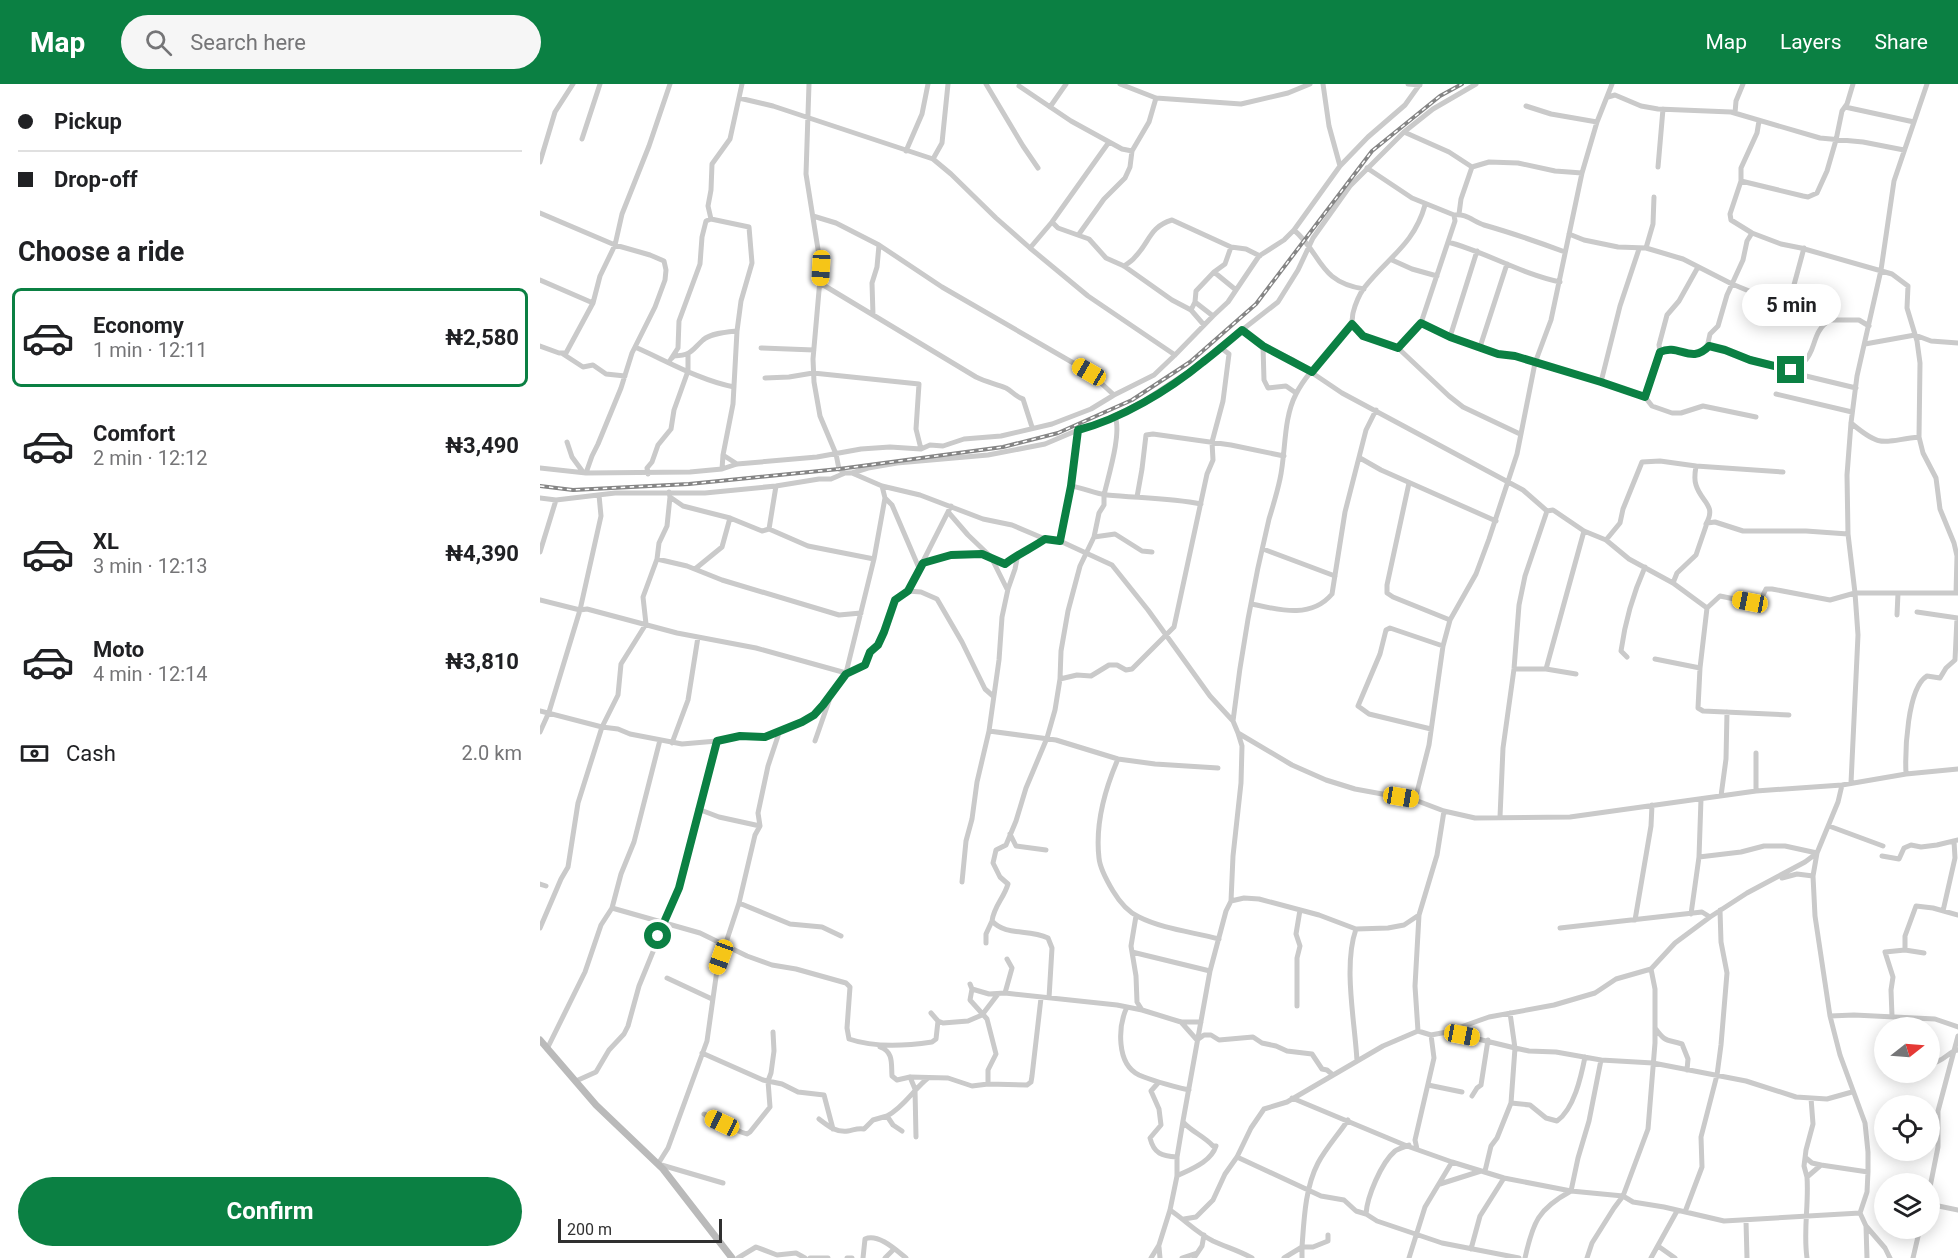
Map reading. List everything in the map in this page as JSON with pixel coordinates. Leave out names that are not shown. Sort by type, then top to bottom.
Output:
[{"type":"street","points":[[540,162],[555,112],[573,84]]},
{"type":"street","points":[[582,139],[600,84]]},
{"type":"street","points":[[563,354],[568,351],[593,303],[600,276],[615,245],[622,214],[670,84]]},
{"type":"street","points":[[711,219],[708,206],[712,164],[730,139],[741,84]]},
{"type":"street","points":[[809,84],[806,174],[821,268],[813,373],[820,416],[836,454],[839,469],[845,473]]},
{"type":"street","points":[[906,151],[922,114],[928,84]]},
{"type":"street","points":[[933,159],[942,144],[948,84]]},
{"type":"street","points":[[986,84],[1038,168]]},
{"type":"street","points":[[1050,107],[1066,84]]},
{"type":"street","points":[[1120,84],[1156,98],[1241,104],[1288,93],[1310,84]]},
{"type":"street","points":[[1316,84],[1323,85],[1329,126],[1340,166]]},
{"type":"street","points":[[1408,84],[1420,84]]},
{"type":"street","points":[[540,468],[585,473],[648,474],[723,469],[738,464],[890,447],[921,449],[930,445],[943,446],[964,438],[1001,436],[1052,424],[1091,409],[1154,375],[1175,355],[1228,302],[1260,256],[1284,240],[1294,230],[1340,166],[1368,137],[1405,105],[1420,84]]},
{"type":"street","points":[[540,498],[556,500],[600,495],[705,493],[831,479],[845,473],[897,463],[1023,449],[1046,444],[1078,430],[1097,425],[1175,382],[1203,363],[1278,302],[1313,238],[1350,186],[1404,132],[1433,109],[1476,84]]},
{"type":"street","points":[[1612,84],[1615,95]]},
{"type":"street","points":[[1415,800],[1431,729],[1443,646],[1450,620],[1476,574],[1517,454],[1535,363],[1551,320],[1560,282],[1582,173],[1597,122],[1612,84]]},
{"type":"street","points":[[1735,113],[1736,101],[1743,84]]},
{"type":"street","points":[[1741,181],[1808,196],[1817,193],[1827,171],[1842,111],[1853,84]]},
{"type":"street","points":[[1851,783],[1858,635],[1848,534],[1847,475],[1852,412],[1881,270],[1894,181],[1927,84]]},
{"type":"street","points":[[1019,86],[1109,142],[1132,151]]},
{"type":"street","points":[[1608,97],[1615,95],[1641,106],[1663,109],[1735,113],[1820,138],[1904,150]]},
{"type":"street","points":[[738,98],[773,106],[933,159],[1030,248],[1088,296],[1175,355]]},
{"type":"street","points":[[1079,234],[1104,199],[1125,178],[1130,167],[1132,151],[1149,122],[1156,98]]},
{"type":"street","points":[[1526,106],[1551,114],[1597,122]]},
{"type":"street","points":[[1845,107],[1914,122]]},
{"type":"street","points":[[1658,167],[1663,109]]},
{"type":"street","points":[[1759,121],[1757,133],[1741,168],[1741,181],[1730,219],[1752,233],[1781,244],[1804,248],[1825,256],[1881,270],[1900,279],[1908,286],[1907,308],[1920,363],[1918,437],[1923,453],[1936,478],[1940,509],[1957,556],[1957,593],[1855,593],[1830,600],[1782,589],[1766,589],[1760,601],[1754,603],[1720,596],[1707,608],[1698,708],[1703,711],[1789,715]]},
{"type":"street","points":[[1404,132],[1449,152],[1472,167],[1490,162],[1518,163],[1555,171],[1582,173]]},
{"type":"street","points":[[1030,248],[1052,222],[1109,142]]},
{"type":"street","points":[[1398,348],[1421,323],[1472,167]]},
{"type":"street","points":[[1367,168],[1425,205],[1565,252]]},
{"type":"street","points":[[1601,382],[1620,306],[1653,224],[1654,197]]},
{"type":"street","points":[[1233,721],[1252,604],[1280,479],[1290,410],[1296,393],[1352,324],[1353,312],[1364,289],[1392,260],[1415,231],[1425,205]]},
{"type":"street","points":[[540,213],[615,245],[664,261],[666,270],[665,280],[655,307],[635,347],[585,473]]},
{"type":"street","points":[[813,216],[836,224],[879,245],[942,287],[1089,372],[1114,395]]},
{"type":"street","points":[[669,362],[678,348],[679,321],[700,264],[706,221],[711,219],[746,225],[751,232],[752,263],[741,301],[733,404],[723,455],[723,469]]},
{"type":"street","points":[[1124,267],[1148,241],[1153,230],[1172,220],[1232,247],[1246,249],[1260,256]]},
{"type":"street","points":[[1052,222],[1058,228],[1089,239],[1106,258],[1191,310],[1204,325]]},
{"type":"street","points":[[1294,230],[1305,239],[1309,249],[1324,270],[1341,283],[1364,289]]},
{"type":"street","points":[[1660,352],[1667,348],[1696,355],[1701,354],[1709,346],[1710,334],[1718,326],[1743,260],[1747,241],[1752,233]]},
{"type":"street","points":[[1569,234],[1584,240],[1618,247],[1642,248],[1683,259],[1732,284],[1788,307],[1830,320],[1859,320],[1869,326]]},
{"type":"street","points":[[1448,242],[1477,251],[1545,279],[1560,282]]},
{"type":"street","points":[[873,315],[872,283],[877,267],[879,245]]},
{"type":"street","points":[[1191,310],[1195,302],[1196,291],[1225,264],[1232,247]]},
{"type":"street","points":[[1788,307],[1804,248]]},
{"type":"street","points":[[1450,337],[1477,251]]},
{"type":"street","points":[[1392,260],[1437,276]]},
{"type":"street","points":[[1480,347],[1507,264]]},
{"type":"street","points":[[1645,397],[1660,352],[1660,338],[1667,315],[1679,301],[1698,267]]},
{"type":"street","points":[[1214,272],[1236,290]]},
{"type":"street","points":[[540,280],[593,303]]},
{"type":"street","points":[[820,283],[976,377],[991,385],[1008,389],[1015,396],[1023,399],[1032,427]]},
{"type":"street","points":[[1195,302],[1212,316]]},
{"type":"street","points":[[1859,320],[1871,312]]},
{"type":"street","points":[[1791,370],[1806,361],[1818,331],[1830,320]]},
{"type":"street","points":[[1421,323],[1450,337],[1480,347],[1645,397],[1652,406],[1672,413],[1681,413],[1703,406],[1756,417]]},
{"type":"street","points":[[1352,324],[1363,336],[1398,348],[1463,407],[1520,434]]},
{"type":"street","points":[[1242,330],[1263,346],[1312,372],[1342,393],[1508,483],[1528,495],[1548,512]]},
{"type":"street","points":[[669,362],[674,356],[688,355],[704,339],[737,331]]},
{"type":"street","points":[[1865,344],[1915,335],[1931,341],[1958,343]]},
{"type":"street","points":[[540,346],[563,354],[583,367],[593,365],[606,374],[625,376]]},
{"type":"street","points":[[1263,346],[1264,380],[1268,388],[1286,386],[1296,393]]},
{"type":"street","points":[[1709,346],[1750,360],[1856,388]]},
{"type":"street","points":[[635,347],[717,384],[734,387]]},
{"type":"street","points":[[1060,679],[1077,675],[1091,676],[1109,665],[1117,665],[1126,670],[1132,669],[1174,627],[1207,474],[1213,460],[1212,442],[1223,401],[1228,354],[1220,347]]},
{"type":"street","points":[[761,348],[814,350]]},
{"type":"street","points":[[648,474],[647,468],[652,462],[658,445],[671,429],[674,411],[688,372],[688,355]]},
{"type":"street","points":[[765,378],[813,373],[919,384],[916,429],[921,449]]},
{"type":"street","points":[[717,384],[735,377]]},
{"type":"street","points":[[1776,394],[1852,412]]},
{"type":"street","points":[[1252,604],[1285,611],[1305,610],[1326,600],[1332,594],[1345,512],[1366,430],[1376,410]]},
{"type":"street","points":[[986,943],[986,934],[994,909],[1006,893],[1008,884],[1000,877],[993,863],[996,850],[1006,845],[1047,738],[1055,710],[1068,611],[1086,552],[1094,537],[1099,513],[1104,506],[1104,495],[1117,433],[1115,417]]},
{"type":"street","points":[[1851,423],[1867,436],[1887,443],[1918,437]]},
{"type":"street","points":[[1060,541],[1071,486],[1078,430]]},
{"type":"street","points":[[1137,497],[1146,435],[1212,442],[1284,456]]},
{"type":"street","points":[[567,442],[572,457],[585,473]]},
{"type":"street","points":[[723,455],[738,464]]},
{"type":"street","points":[[1360,458],[1409,483],[1496,521]]},
{"type":"street","points":[[1606,540],[1620,523],[1623,509],[1642,462],[1660,461],[1783,472]]},
{"type":"street","points":[[1672,583],[1677,573],[1696,555],[1704,528],[1710,517],[1709,506],[1695,484],[1696,466]]},
{"type":"street","points":[[852,473],[882,486],[920,495],[950,509],[1012,525],[1045,539],[1060,541],[1112,565],[1167,635],[1210,696],[1233,721],[1238,732],[1242,747],[1241,783],[1231,879],[1231,902],[1210,971],[1183,1121],[1177,1157],[1177,1176],[1170,1210],[1159,1245],[1151,1258]]},
{"type":"street","points":[[1409,483],[1390,567],[1387,593],[1450,620]]},
{"type":"street","points":[[769,530],[776,486]]},
{"type":"street","points":[[540,711],[682,744],[717,741],[740,736],[765,737],[779,733],[814,715],[846,674],[874,559],[885,498],[882,486]]},
{"type":"street","points":[[1071,486],[1104,495],[1201,504]]},
{"type":"street","points":[[672,494],[683,506],[730,518],[762,531],[769,530],[808,546],[874,559]]},
{"type":"street","points":[[540,928],[568,867],[578,803],[602,727],[618,695],[621,664],[646,624],[643,597],[657,559],[659,543],[667,526],[672,494]]},
{"type":"street","points":[[540,732],[549,712],[580,610],[601,516],[600,495]]},
{"type":"street","points":[[885,498],[892,505],[921,565]]},
{"type":"street","points":[[540,552],[541,540],[556,500]]},
{"type":"street","points":[[950,509],[968,535],[991,557],[1008,589]]},
{"type":"street","points":[[540,600],[580,610],[587,609],[698,637],[756,648],[846,674],[865,665],[870,652],[878,645],[895,600],[908,591],[950,509]]},
{"type":"street","points":[[1548,512],[1553,510],[1584,531],[1606,540],[1629,559],[1672,583],[1707,608]]},
{"type":"street","points":[[1500,817],[1503,748],[1514,669],[1519,605],[1525,576],[1548,512]]},
{"type":"street","points":[[695,569],[722,548],[730,518]]},
{"type":"street","points":[[1704,528],[1707,523],[1715,522],[1743,531],[1848,534]]},
{"type":"street","points":[[1546,669],[1584,531]]},
{"type":"street","points":[[1094,537],[1115,534],[1142,550],[1152,552]]},
{"type":"street","points":[[921,565],[951,555],[982,554],[1005,564],[1045,539]]},
{"type":"street","points":[[1263,549],[1335,576]]},
{"type":"street","points":[[962,882],[976,782],[989,731],[1008,589],[1018,554]]},
{"type":"street","points":[[657,559],[839,615],[861,612]]},
{"type":"street","points":[[1627,657],[1621,651],[1624,625],[1645,567]]},
{"type":"street","points":[[908,591],[921,592],[937,599],[962,642],[985,690],[993,696]]},
{"type":"street","points":[[1897,615],[1898,593]]},
{"type":"street","points":[[1906,774],[1910,709],[1922,680],[1927,676],[1940,678],[1955,660],[1957,618],[1917,612]]},
{"type":"street","points":[[1431,729],[1369,714],[1358,706],[1380,654],[1386,630],[1390,628],[1443,646]]},
{"type":"street","points":[[672,743],[688,700],[698,637]]},
{"type":"street","points":[[1655,660],[1700,668]]},
{"type":"street","points":[[1514,669],[1546,669],[1576,674]]},
{"type":"street","points":[[815,741],[830,696]]},
{"type":"street","points":[[1720,796],[1726,759],[1727,712]]},
{"type":"street","points":[[989,731],[1047,738],[1118,759],[1218,768]]},
{"type":"street","points":[[1238,732],[1292,765],[1326,780],[1355,789],[1415,800],[1444,811],[1475,818],[1570,817],[1756,791],[1842,784],[1958,769]]},
{"type":"street","points":[[658,1164],[668,1148],[706,1041],[717,970],[739,903],[755,835],[760,826],[758,813],[768,766],[779,733]]},
{"type":"street","points":[[547,1049],[585,972],[601,925],[612,908],[633,842],[660,740]]},
{"type":"street","points":[[576,1081],[596,1072],[609,1050],[624,1034],[639,986],[679,888],[717,741]]},
{"type":"street","points":[[1756,753],[1756,791]]},
{"type":"street","points":[[1118,759],[1107,783],[1098,840],[1099,860],[1106,879],[1117,897],[1136,916],[1152,923],[1219,939]]},
{"type":"street","points":[[1842,784],[1829,826],[1816,854],[1813,876],[1815,916],[1830,1016],[1852,1092],[1865,1123],[1869,1152],[1867,1192],[1860,1213],[1866,1226],[1885,1248],[1890,1258]]},
{"type":"street","points":[[1691,914],[1699,857],[1701,799]]},
{"type":"street","points":[[1635,920],[1651,826],[1652,805]]},
{"type":"street","points":[[698,809],[719,817],[760,826]]},
{"type":"street","points":[[1418,1031],[1415,986],[1419,915],[1437,855],[1444,811]]},
{"type":"street","points":[[1829,826],[1883,846]]},
{"type":"street","points":[[1010,834],[1016,846],[1046,850]]},
{"type":"street","points":[[1882,856],[1899,859],[1904,848],[1956,841],[1956,858],[1943,911]]},
{"type":"street","points":[[1699,857],[1741,852],[1764,846],[1785,846],[1816,854]]},
{"type":"street","points":[[1184,1220],[1196,1217],[1213,1200],[1225,1174],[1264,1109],[1287,1102],[1383,1046],[1418,1031],[1431,1035],[1447,1032],[1489,1017],[1554,1005],[1595,993],[1616,979],[1651,969],[1675,943],[1720,910],[1747,892],[1816,854]]},
{"type":"street","points":[[1774,879],[1797,874],[1813,876]]},
{"type":"street","points":[[1231,902],[1244,898],[1259,900],[1300,910],[1356,929],[1388,928],[1404,924],[1419,915]]},
{"type":"street","points":[[739,903],[790,924],[822,927],[841,936]]},
{"type":"street","points":[[1905,950],[1905,936],[1916,906],[1958,915]]},
{"type":"street","points":[[612,908],[700,933],[747,956],[772,965],[846,983],[850,987],[847,1028],[849,1039],[890,1046],[932,1042],[936,1039],[938,1021]]},
{"type":"street","points":[[1297,1006],[1297,958],[1300,946],[1296,934],[1300,910]]},
{"type":"street","points":[[1685,1212],[1702,1167],[1701,1137],[1717,1075],[1727,973],[1721,942],[1720,910]]},
{"type":"street","points":[[1560,928],[1702,912],[1710,917]]},
{"type":"street","points":[[1136,916],[1132,952],[1137,1002],[1142,1010]]},
{"type":"street","points":[[992,921],[1005,931],[1038,933],[1048,938],[1052,948],[1050,998]]},
{"type":"street","points":[[1356,929],[1352,953],[1351,988],[1357,1062]]},
{"type":"street","points":[[1892,1016],[1893,977],[1885,952],[1905,950],[1924,953]]},
{"type":"street","points":[[1132,952],[1210,971]]},
{"type":"street","points":[[1005,993],[1012,968],[1007,959]]},
{"type":"street","points":[[1587,1258],[1592,1243],[1623,1196],[1648,1129],[1655,989],[1651,969]]},
{"type":"street","points":[[667,978],[712,999]]},
{"type":"street","points":[[988,1084],[988,1070],[996,1054],[987,1019],[970,1000],[971,987],[998,994],[1127,1007],[1181,1022],[1201,1022]]},
{"type":"street","points":[[931,1013],[943,1023],[968,1021],[982,1015],[998,994]]},
{"type":"street","points":[[873,1044],[886,1049],[891,1056],[892,1076],[897,1080],[910,1077],[948,1078],[972,1086],[988,1084],[1023,1086],[1031,1082],[1041,998]]},
{"type":"street","points":[[1127,1007],[1123,1015],[1120,1046],[1133,1071],[1158,1083],[1189,1090]]},
{"type":"street","points":[[1485,1171],[1491,1146],[1497,1138],[1511,1103],[1515,1048],[1510,1013]]},
{"type":"street","points":[[1830,1016],[1935,1019],[1958,1027]]},
{"type":"street","points":[[1181,1022],[1197,1040]]},
{"type":"street","points":[[1654,1026],[1668,1042],[1682,1044],[1688,1059],[1687,1070]]},
{"type":"street","points":[[704,1114],[741,1132],[747,1134],[750,1132],[770,1107],[768,1081],[774,1050],[773,1032]]},
{"type":"street","points":[[1447,1032],[1515,1048],[1601,1060],[1653,1063],[1746,1081],[1796,1097],[1827,1099],[1852,1092]]},
{"type":"street","points":[[1197,1040],[1204,1035],[1220,1040],[1253,1037],[1262,1043],[1287,1051],[1312,1054],[1322,1069],[1328,1070],[1333,1075]]},
{"type":"street","points":[[1417,1149],[1415,1140],[1434,1058],[1431,1035]]},
{"type":"street","points":[[1933,1173],[1938,1147],[1938,1111],[1958,1036]]},
{"type":"street","points":[[540,1040],[596,1105],[658,1164],[732,1258]]},
{"type":"street","points":[[1472,1096],[1484,1079],[1488,1040]]},
{"type":"street","points":[[1940,1062],[1955,1050]]},
{"type":"street","points":[[702,1053],[747,1075],[782,1083],[798,1092],[824,1095],[833,1129]]},
{"type":"street","points":[[1511,1103],[1530,1105],[1546,1118],[1557,1121],[1564,1117],[1580,1083],[1585,1057]]},
{"type":"street","points":[[1571,1191],[1589,1121],[1601,1060]]},
{"type":"street","points":[[910,1077],[915,1089],[916,1137]]},
{"type":"street","points":[[819,1119],[833,1129],[847,1131],[855,1128],[864,1129],[873,1120],[897,1111],[915,1089],[928,1078]]},
{"type":"street","points":[[1158,1083],[1151,1091],[1159,1109],[1161,1125],[1150,1138],[1152,1146],[1163,1156],[1177,1157]]},
{"type":"street","points":[[1428,1085],[1462,1092]]},
{"type":"street","points":[[1292,1098],[1407,1146],[1504,1178],[1571,1191],[1623,1196],[1633,1202],[1724,1221],[1860,1213]]},
{"type":"street","points":[[1807,1258],[1804,1239],[1808,1191],[1804,1166],[1813,1124],[1811,1098]]},
{"type":"street","points":[[887,1116],[893,1125],[902,1131]]},
{"type":"street","points":[[1302,1258],[1309,1189],[1317,1164],[1348,1120]]},
{"type":"street","points":[[1177,1176],[1203,1163],[1216,1146],[1192,1131],[1183,1121]]},
{"type":"street","points":[[1366,1214],[1367,1202],[1386,1163],[1396,1150],[1415,1140]]},
{"type":"street","points":[[1237,1157],[1329,1199],[1344,1200],[1356,1211],[1377,1221],[1442,1243],[1519,1258]]},
{"type":"street","points":[[1806,1158],[1812,1163],[1868,1172]]},
{"type":"street","points":[[1409,1258],[1425,1207],[1452,1162]]},
{"type":"street","points":[[658,1164],[723,1183]]},
{"type":"street","points":[[1807,1177],[1821,1165]]},
{"type":"street","points":[[1440,1184],[1485,1171]]},
{"type":"street","points":[[1471,1249],[1480,1216],[1504,1178]]},
{"type":"street","points":[[1525,1258],[1532,1228],[1554,1200],[1571,1191]]},
{"type":"street","points":[[1940,1206],[1958,1210]]},
{"type":"street","points":[[1170,1210],[1190,1227],[1252,1258]]},
{"type":"street","points":[[1651,1258],[1677,1211]]},
{"type":"street","points":[[1746,1221],[1747,1258]]},
{"type":"street","points":[[1866,1226],[1867,1258]]},
{"type":"street","points":[[1182,1258],[1196,1256],[1202,1246],[1204,1235]]},
{"type":"street","points":[[1284,1258],[1302,1247],[1321,1245],[1328,1241],[1328,1235]]},
{"type":"street","points":[[863,1258],[865,1239],[871,1236],[906,1258]]},
{"type":"street","points":[[1913,1258],[1917,1239]]},
{"type":"street","points":[[1202,1246],[1213,1240]]},
{"type":"street","points":[[1159,1245],[1160,1258],[1166,1258]]},
{"type":"street","points":[[1658,1246],[1675,1258]]},
{"type":"street","points":[[738,1258],[756,1247],[777,1255],[796,1253],[808,1258],[828,1258]]},
{"type":"street","points":[[885,1258],[893,1250]]},
{"type":"street","points":[[847,1258],[852,1258]]},
{"type":"railway","points":[[540,486],[573,490],[689,484],[839,469],[1003,447],[1058,433],[1132,400],[1190,362],[1256,304],[1372,151],[1440,96],[1462,84]]},
{"type":"route","points":[[658,936],[679,888],[717,741],[740,736],[765,737],[779,733],[814,715],[846,674],[865,665],[870,652],[878,645],[895,600],[908,591],[923,563],[951,555],[982,554],[1005,564],[1045,539],[1060,541],[1071,486],[1078,430],[1115,417],[1159,392],[1203,363],[1242,330],[1263,346],[1312,372],[1352,324],[1363,336],[1398,348],[1421,323],[1450,337],[1498,354],[1515,356],[1645,397],[1660,352],[1667,348],[1696,355],[1701,354],[1709,346],[1773,367],[1791,370]]}]
